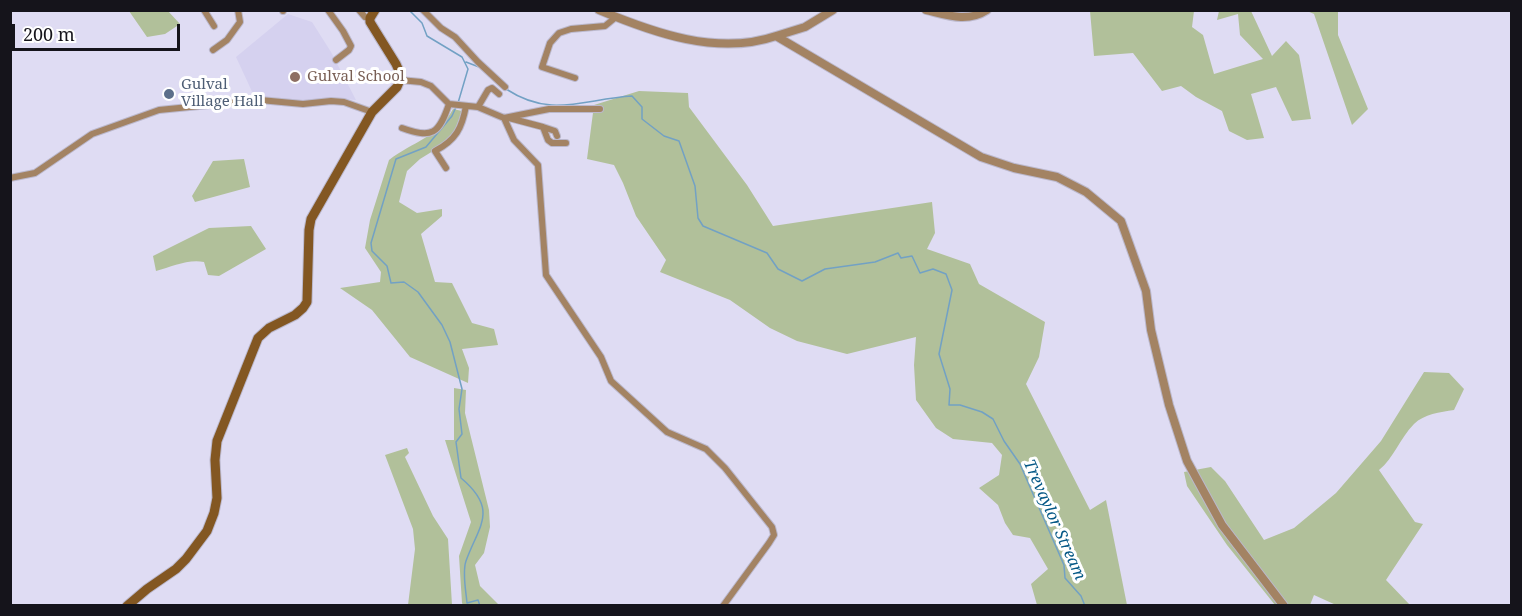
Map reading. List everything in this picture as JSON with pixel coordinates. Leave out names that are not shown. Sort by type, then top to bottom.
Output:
[{"type":"main road","points":[[128,606],[147,589],[176,569],[207,531],[217,498],[215,460],[221,428],[258,338],[270,328],[295,315],[307,302],[311,219],[372,112],[397,87],[400,80],[396,64],[370,22],[372,14]]},
{"type":"street","points":[[204,10],[214,26]]},
{"type":"street","points":[[213,50],[227,40],[240,22],[238,10]]},
{"type":"street","points":[[328,10],[351,46],[336,60]]},
{"type":"street","points":[[359,10],[365,17],[372,14]]},
{"type":"street","points":[[423,10],[455,37],[505,87]]},
{"type":"street","points":[[599,10],[616,18],[709,44],[748,44],[805,27],[833,10]]},
{"type":"street","points":[[926,10],[964,18],[974,17],[987,10]]},
{"type":"street","points":[[575,78],[542,67],[550,43],[559,33],[571,29],[605,26],[616,18]]},
{"type":"street","points":[[776,36],[981,157],[1014,168],[1057,177],[1086,192],[1121,222],[1146,291],[1151,330],[1168,405],[1187,461],[1222,525],[1284,606]]},
{"type":"street","points":[[400,80],[422,82],[431,86],[450,104],[478,107],[506,118],[555,131],[557,136]]},
{"type":"street","points":[[478,107],[488,90],[492,88],[499,94]]},
{"type":"street","points":[[10,178],[35,173],[92,134],[159,110],[260,100],[303,104],[331,101],[354,104],[372,112]]},
{"type":"street","points":[[402,129],[419,135],[429,134],[440,126],[450,104]]},
{"type":"street","points":[[446,168],[435,151],[446,146],[456,137],[463,124],[464,106]]},
{"type":"street","points":[[506,118],[549,109],[600,109]]},
{"type":"street","points":[[506,118],[514,140],[538,165],[546,275],[601,357],[616,386],[667,432],[706,448],[772,527],[774,535],[723,606]]},
{"type":"street","points":[[543,127],[548,140],[552,143],[566,143]]},
{"type":"shaded area","name":"Gulval School","points":[[288,14],[312,22],[331,52],[356,100],[331,98],[294,101],[272,97],[255,98],[236,57]]},
{"type":"green space","points":[[129,11],[168,11],[180,24],[165,34],[147,37]]},
{"type":"green space","points":[[1090,11],[1194,11],[1192,27],[1203,35],[1214,74],[1263,59],[1240,35],[1238,14],[1217,20],[1219,11],[1251,11],[1272,56],[1286,41],[1299,55],[1311,119],[1292,121],[1276,87],[1251,94],[1264,138],[1247,140],[1229,131],[1222,111],[1181,86],[1162,91],[1133,53],[1094,56]]},
{"type":"green space","points":[[1307,11],[1338,11],[1338,35],[1368,109],[1352,125],[1314,14]]},
{"type":"green space","points":[[639,91],[688,93],[689,107],[747,185],[773,226],[932,202],[935,233],[927,249],[970,264],[979,284],[1045,322],[1039,357],[1026,384],[1090,510],[1106,500],[1127,605],[1037,605],[1031,584],[1048,569],[1030,538],[1013,535],[998,505],[979,488],[999,475],[1002,455],[992,443],[953,439],[936,428],[916,400],[914,365],[916,337],[847,354],[797,341],[770,328],[730,300],[660,272],[666,260],[636,216],[614,165],[587,159],[594,105]]},
{"type":"green space","points":[[453,109],[462,111],[455,130],[446,143],[420,159],[407,171],[399,202],[417,213],[442,209],[442,216],[421,234],[435,282],[452,283],[472,323],[494,329],[498,345],[462,349],[469,368],[468,383],[410,357],[372,310],[340,288],[380,282],[381,272],[365,248],[370,220],[389,160],[440,127]]},
{"type":"green space","points":[[244,159],[250,187],[195,202],[192,196],[213,161]]},
{"type":"green space","points":[[251,226],[266,249],[219,276],[208,275],[204,262],[198,261],[186,262],[156,271],[153,256],[209,228]]},
{"type":"green space","points":[[1424,372],[1449,373],[1464,389],[1454,410],[1427,416],[1414,424],[1389,460],[1379,470],[1415,522],[1423,524],[1386,580],[1410,605],[1336,605],[1314,595],[1310,605],[1275,605],[1227,545],[1187,486],[1184,472],[1211,467],[1225,481],[1264,540],[1294,528],[1336,493],[1381,441]]},
{"type":"green space","points":[[454,388],[466,390],[465,413],[489,510],[490,527],[484,553],[475,565],[480,586],[499,605],[463,605],[462,603],[459,556],[471,522],[445,440],[454,440]]},
{"type":"green space","points":[[407,448],[409,453],[405,457],[433,516],[448,539],[452,605],[408,605],[415,549],[413,529],[385,455]]},
{"type":"waterway","points":[[409,10],[422,23],[427,36],[462,57],[468,69],[458,103]]},
{"type":"waterway","name":"Trevaylor Stream","points":[[466,62],[479,67]]},
{"type":"waterway","name":"Trevaylor Stream","points":[[506,89],[523,98],[553,105],[632,96],[642,107],[642,119],[664,136],[679,141],[695,186],[698,218],[703,226],[767,253],[778,269],[802,281],[825,269],[875,262],[898,253],[901,258],[912,256],[920,273],[933,269],[946,274],[952,290],[939,354],[950,389],[949,405],[960,405],[982,412],[993,419],[1004,441],[1020,464],[1064,565],[1065,578],[1081,596],[1085,606]]},
{"type":"waterway","points":[[456,107],[452,116],[426,147],[396,159],[371,243],[372,251],[387,266],[391,283],[404,282],[418,292],[442,325],[450,342],[462,389],[459,409],[462,434],[456,442],[461,478],[473,489],[483,509],[483,518],[464,571],[467,603],[478,600],[480,606]]},
{"type":"place","name":"Gulval School","points":[[295,77]]},
{"type":"place","name":"Gulval Village Hall","points":[[169,94]]}]
